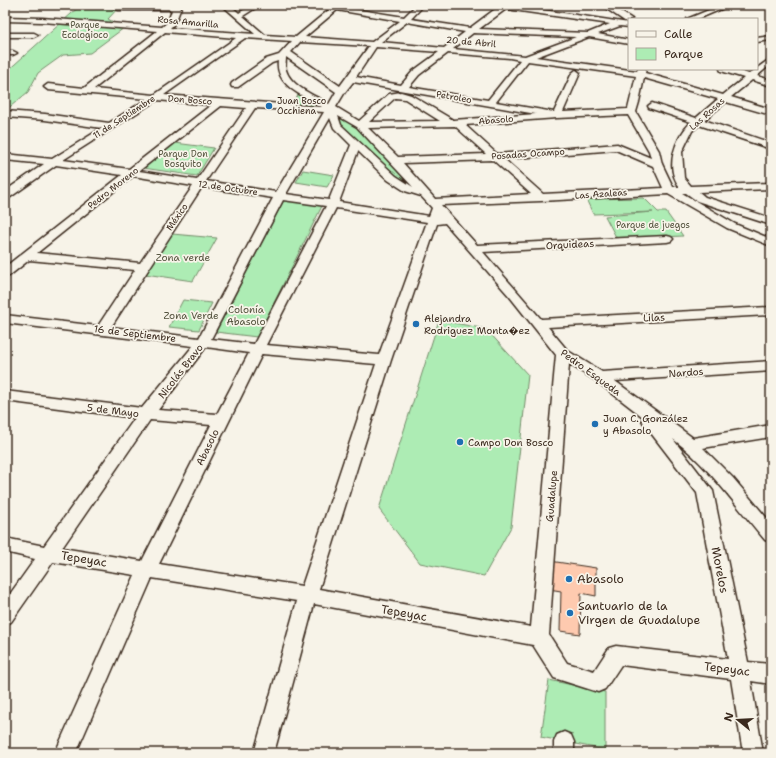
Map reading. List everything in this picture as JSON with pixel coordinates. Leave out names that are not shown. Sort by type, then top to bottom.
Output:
[{"type":"street","points":[[226,5],[264,38]]},
{"type":"street","points":[[239,16],[256,5]]},
{"type":"street","name":"Nicolás Bravo","points":[[5,616],[146,414],[203,342],[280,195],[341,91],[351,79],[374,44],[407,19],[420,5]]},
{"type":"street","points":[[496,5],[628,25]]},
{"type":"street","points":[[549,13],[556,5]]},
{"type":"street","points":[[605,5],[628,19]]},
{"type":"street","points":[[694,18],[727,5]]},
{"type":"street","points":[[112,14],[178,6]]},
{"type":"street","points":[[87,90],[163,30],[170,23],[178,6]]},
{"type":"street","points":[[235,85],[269,61],[284,55],[295,40],[334,6],[472,31],[591,35],[617,38],[628,42]]},
{"type":"street","points":[[403,88],[416,73],[449,50],[506,6]]},
{"type":"street","name":"Rosa Amarilla","points":[[5,19],[42,20],[112,14],[163,30],[295,40]]},
{"type":"street","points":[[490,103],[526,58],[618,24]]},
{"type":"street","points":[[5,35],[34,35]]},
{"type":"street","name":"11 de Septiembre","points":[[7,193],[156,97],[243,36]]},
{"type":"street","points":[[758,40],[771,38]]},
{"type":"street","name":"20 de Abril","points":[[295,40],[449,50],[641,72],[771,112]]},
{"type":"street","points":[[284,55],[341,91]]},
{"type":"street","name":"Pedro Esqueda","points":[[284,55],[281,69],[284,76],[298,89],[331,110],[360,125],[395,160],[432,206]]},
{"type":"street","name":"Las Rosas","points":[[771,60],[697,121],[688,130],[677,152],[679,179],[688,189],[701,199],[771,222]]},
{"type":"street","points":[[727,70],[771,83]]},
{"type":"street","points":[[557,115],[576,72]]},
{"type":"street","points":[[641,72],[631,112],[654,151],[657,164],[669,190],[731,226],[771,243]]},
{"type":"street","name":"Petroleo","points":[[351,79],[557,115]]},
{"type":"street","name":"Don Bosco","points":[[48,87],[252,106],[331,110]]},
{"type":"street","points":[[283,108],[298,89]]},
{"type":"street","points":[[360,125],[392,96],[402,95],[408,97],[454,123],[496,157],[540,198]]},
{"type":"street","name":"Pedro Moreno","points":[[5,273],[220,102]]},
{"type":"street","name":"México","points":[[103,329],[143,266],[252,106]]},
{"type":"street","points":[[652,106],[771,146]]},
{"type":"street","name":"Pedro Esqueda","points":[[331,110],[337,126],[392,178],[432,206],[450,222],[563,354],[600,378],[690,444],[727,483],[771,535]]},
{"type":"street","name":"Abasolo","points":[[360,125],[454,123],[557,115],[631,112]]},
{"type":"street","points":[[5,114],[46,117],[111,126]]},
{"type":"street","name":"Abasolo","points":[[65,753],[147,569],[220,420],[333,204],[356,144]]},
{"type":"street","name":"Posadas Ocampo","points":[[395,160],[496,157],[617,147],[657,164]]},
{"type":"street","name":"12 de Octubre","points":[[5,157],[132,173],[333,204],[432,206]]},
{"type":"street","name":"Las Azaleas","points":[[432,206],[669,190],[771,186]]},
{"type":"street","points":[[264,753],[308,595],[432,206]]},
{"type":"street","name":"Orquideas","points":[[474,249],[667,239]]},
{"type":"street","points":[[26,256],[143,266]]},
{"type":"street","name":"Lilas","points":[[538,323],[771,311]]},
{"type":"street","name":"16 de Septiembre","points":[[5,319],[103,329],[257,349],[384,360]]},
{"type":"street","name":"Guadalupe","points":[[539,637],[563,354]]},
{"type":"street","name":"Nardos","points":[[600,378],[771,366]]},
{"type":"street","name":"5 de Mayo","points":[[5,396],[146,414],[220,420]]},
{"type":"street","name":"Morelos","points":[[640,408],[705,491],[740,671],[753,753]]},
{"type":"street","points":[[690,444],[771,431]]},
{"type":"street","name":"Tepeyac","points":[[5,545],[49,554],[308,595],[539,637],[561,670],[598,682],[616,655],[771,674]]},
{"type":"green space","name":"Parque Ecologioco","points":[[81,5],[120,6],[108,19],[124,28],[90,53],[63,55],[38,73],[28,92],[5,111],[5,73]]},
{"type":"green space","points":[[299,93],[324,108],[290,107]]},
{"type":"green space","points":[[337,115],[360,127],[403,176],[405,184],[340,125]]},
{"type":"green space","name":"Parque Don Bosquito","points":[[175,143],[214,148],[197,176],[143,168]]},
{"type":"green space","points":[[303,170],[334,175],[327,187],[296,182]]},
{"type":"green space","name":"Colonía Abasolo","points":[[285,198],[323,204],[257,337],[216,332]]},
{"type":"green space","name":"Parque de juegos","points":[[644,198],[658,212],[666,212],[683,236],[617,239],[605,216],[653,212],[593,214],[586,199]]},
{"type":"green space","name":"Zona verde","points":[[172,234],[217,238],[193,281],[145,274]]},
{"type":"green space","name":"Zona Verde","points":[[183,300],[212,303],[199,330],[169,327]]},
{"type":"green space","name":"Campo Don Bosco","points":[[439,320],[486,329],[528,375],[511,527],[484,576],[420,563],[379,509]]},
{"type":"green space","points":[[549,680],[605,692],[605,750],[541,737]]},
{"type":"building","name":"Santuario de la Virgen de Guadalupe","points":[[550,561],[596,568],[596,596],[581,593],[580,634],[560,631],[561,591],[549,589]]},
{"type":"place","name":"Juan Bosco Occhiena","points":[[269,106]]},
{"type":"place","name":"Alejandra Rodriguez Monta�ez","points":[[416,324]]},
{"type":"place","name":"Juan C. González y Abasolo","points":[[595,424]]},
{"type":"place","name":"Campo Don Bosco","points":[[460,442]]},
{"type":"place","name":"Abasolo","points":[[569,579]]},
{"type":"place","name":"Santuario de la Virgen de Guadalupe","points":[[570,613]]}]
